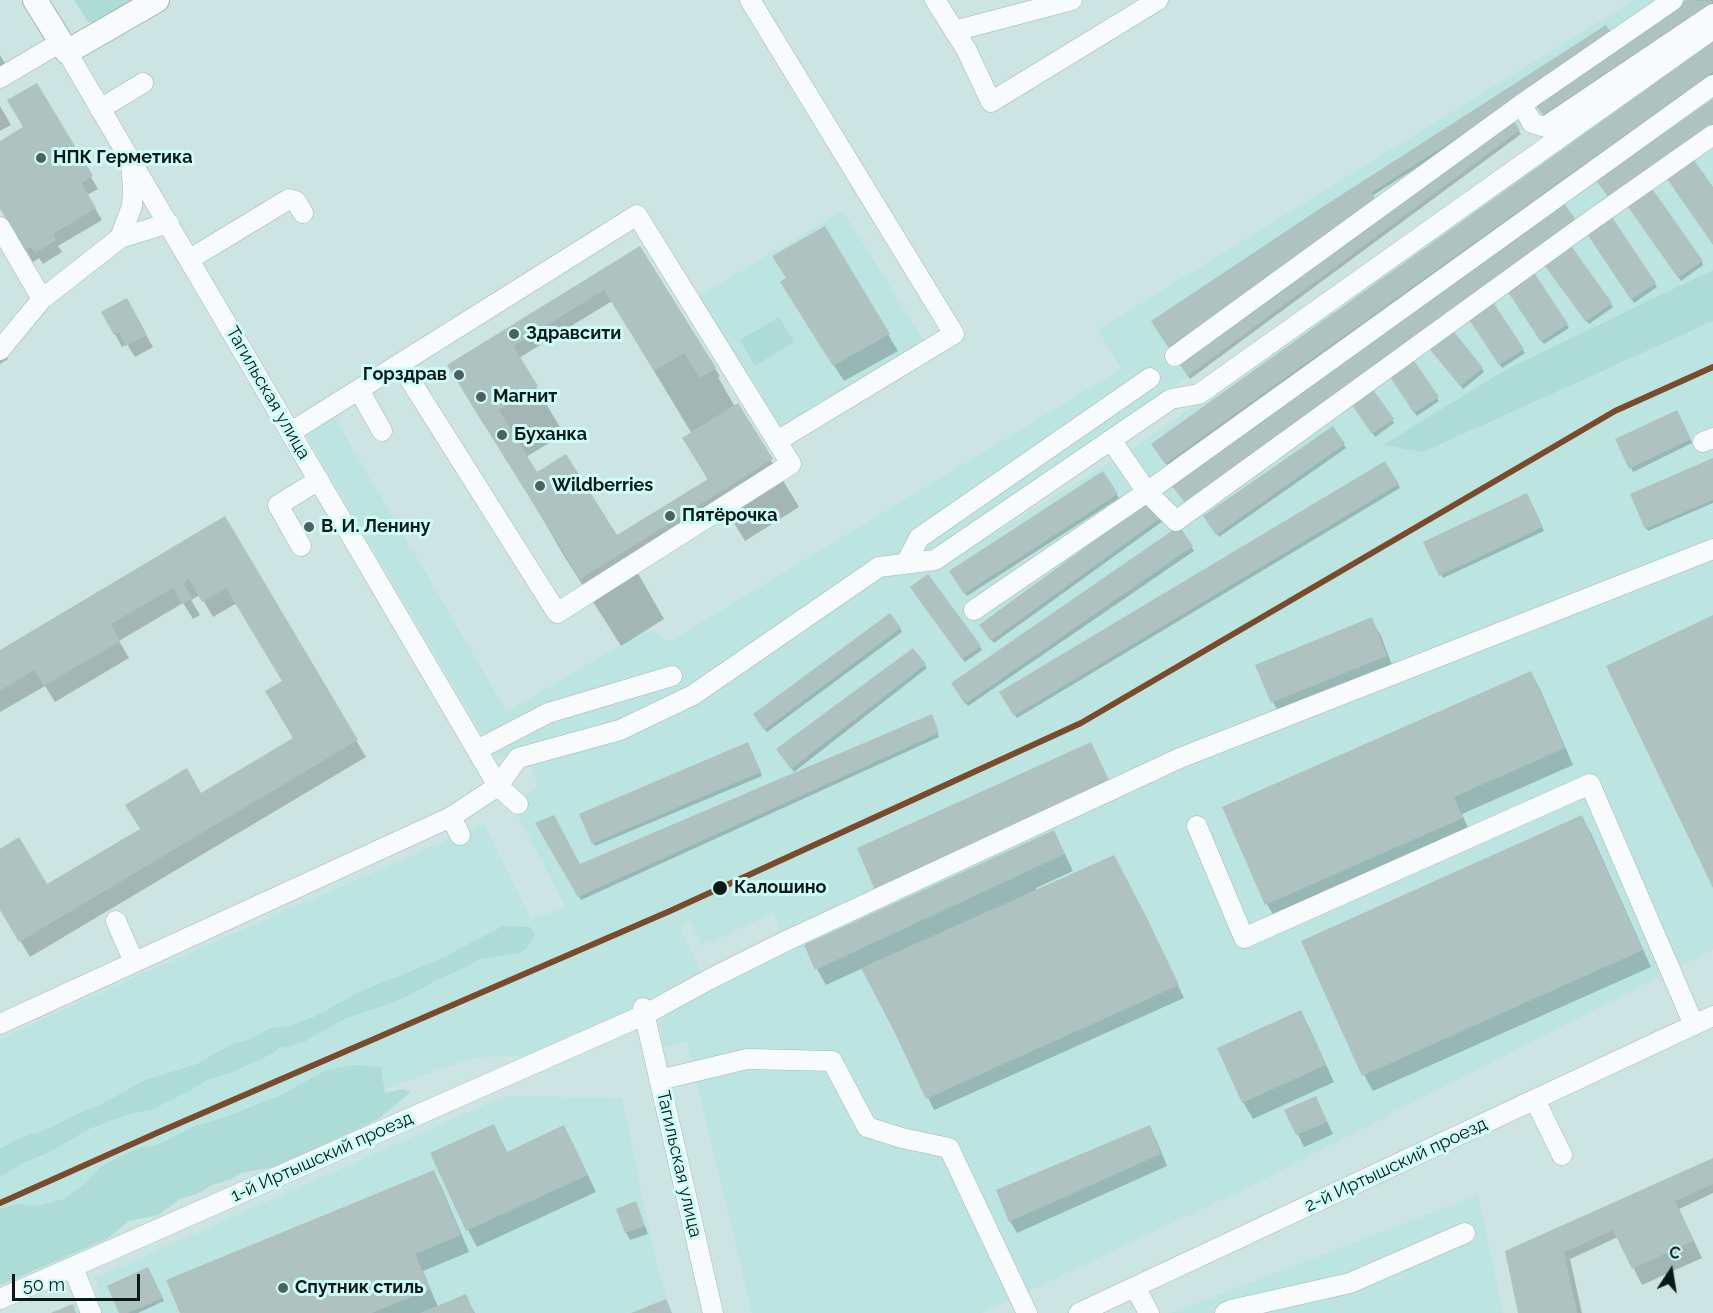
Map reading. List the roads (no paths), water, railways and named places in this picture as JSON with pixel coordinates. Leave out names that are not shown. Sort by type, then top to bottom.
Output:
[{"type":"main road","name":"Тагильская улица","points":[[35,0],[64,47]]},
{"type":"main road","points":[[64,47],[158,0]]},
{"type":"street","points":[[750,0],[954,334],[913,355],[777,441]]},
{"type":"street","points":[[935,0],[966,49],[991,102],[1158,0]]},
{"type":"street","points":[[954,31],[1072,0]]},
{"type":"street","points":[[1175,356],[1522,104],[1673,0]]},
{"type":"street","points":[[1522,104],[1532,123],[1545,128],[1713,14]]},
{"type":"street","points":[[0,1024],[451,817],[498,786],[518,758],[620,730],[693,695],[879,567],[935,560],[1171,399],[1199,394],[1713,29]]},
{"type":"street","points":[[0,78],[64,47]]},
{"type":"street","name":"Тагильская улица","points":[[64,47],[498,786],[518,804]]},
{"type":"street","points":[[100,109],[143,83]]},
{"type":"street","points":[[974,610],[1147,492],[1713,86]]},
{"type":"street","points":[[1111,440],[1147,492],[1176,521],[1586,224],[1713,135]]},
{"type":"street","points":[[120,238],[132,206],[133,186],[130,159]]},
{"type":"street","points":[[190,259],[289,200],[296,201],[303,213]]},
{"type":"street","points":[[291,432],[637,215],[791,464],[557,613],[400,364]]},
{"type":"street","points":[[0,350],[42,299],[120,238],[168,223]]},
{"type":"street","points":[[0,227],[42,299]]},
{"type":"street","points":[[906,563],[919,538],[1150,378]]},
{"type":"street","points":[[359,390],[382,431]]},
{"type":"street","points":[[301,546],[278,505],[319,480]]},
{"type":"street","name":"1-й Иртышский проезд","points":[[0,1299],[644,1012],[786,941],[1180,758],[1713,549]]},
{"type":"street","points":[[477,750],[548,713],[672,676]]},
{"type":"street","points":[[1197,826],[1244,938],[1590,784],[1694,1025]]},
{"type":"street","points":[[451,817],[459,835]]},
{"type":"street","points":[[116,921],[134,962]]},
{"type":"street","name":"Тагильская улица","points":[[644,1012],[713,1313]]},
{"type":"street","name":"2-й Иртышский проезд","points":[[1079,1313],[1713,1016]]},
{"type":"street","points":[[659,1080],[747,1059],[832,1062],[867,1127],[902,1138],[949,1148],[1027,1313]]},
{"type":"street","points":[[1535,1100],[1562,1155]]},
{"type":"street","points":[[1225,1313],[1350,1283],[1465,1233]]},
{"type":"street","points":[[73,1267],[91,1313]]},
{"type":"street","points":[[1135,1287],[1149,1313]]},
{"type":"place","name":"НПК Герметика","points":[[41,158]]},
{"type":"place","name":"Здравсити","points":[[514,334]]},
{"type":"place","name":"Горздрав","points":[[459,375]]},
{"type":"place","name":"Магнит","points":[[481,397]]},
{"type":"place","name":"Буханка","points":[[502,435]]},
{"type":"place","name":"Wildberries","points":[[540,486]]},
{"type":"place","name":"Пятёрочка","points":[[670,516]]},
{"type":"place","name":"В. И. Ленину","points":[[309,527]]},
{"type":"place","name":"Калошино","points":[[720,888]]},
{"type":"place","name":"Спутник стиль","points":[[283,1288]]}]
